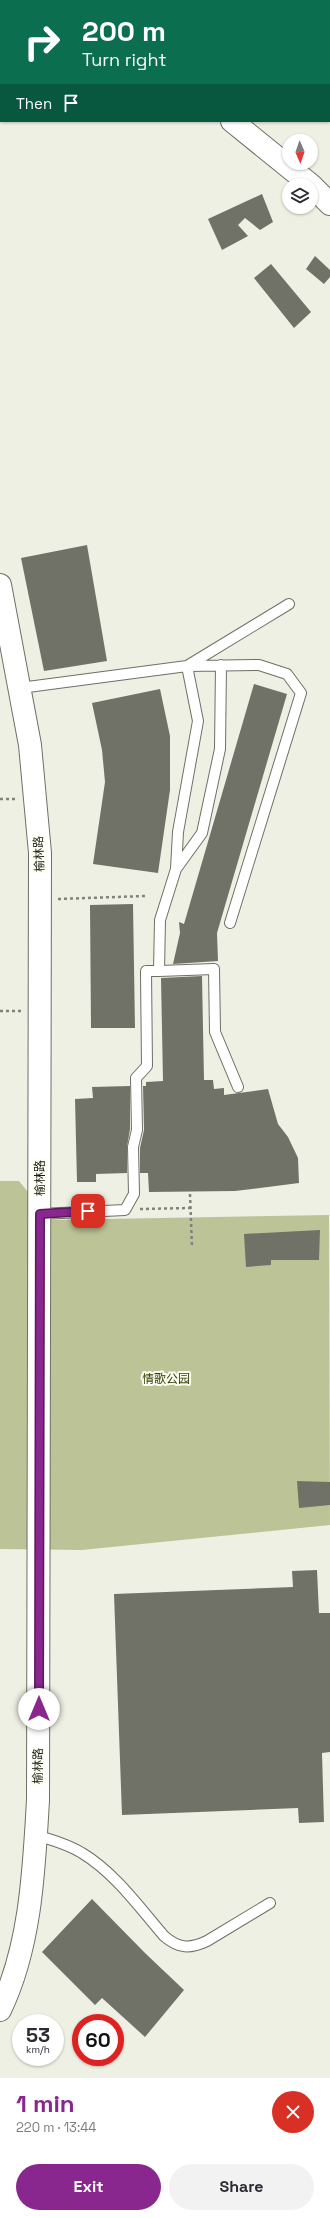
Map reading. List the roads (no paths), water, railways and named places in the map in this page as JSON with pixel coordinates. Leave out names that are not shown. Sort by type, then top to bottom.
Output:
[{"type":"main road","points":[[233,122],[302,178]]},
{"type":"main road","points":[[318,192],[330,204]]},
{"type":"main road","name":"榆林路","points":[[0,586],[30,745],[40,853],[41,900],[38,1773],[36,1835],[24,1930],[12,1980],[0,2010]]},
{"type":"lane","points":[[187,666],[289,604]]},
{"type":"lane","points":[[20,688],[187,666],[258,665],[287,674],[301,693],[230,923]]},
{"type":"lane","points":[[159,970],[160,920],[176,869],[178,832],[198,721],[187,666]]},
{"type":"lane","points":[[176,869],[202,833],[220,749],[221,666]]},
{"type":"lane","points":[[40,1214],[125,1210],[134,1194],[133,1147],[137,1130],[136,1078],[147,1066],[146,971],[214,969],[215,1032],[238,1087]]},
{"type":"lane","points":[[36,1835],[59,1842],[81,1852],[100,1866],[164,1936],[173,1943],[184,1948],[196,1946],[207,1941],[270,1903]]},
{"type":"park label","name":"情歌公园","points":[[166,1379]]}]
